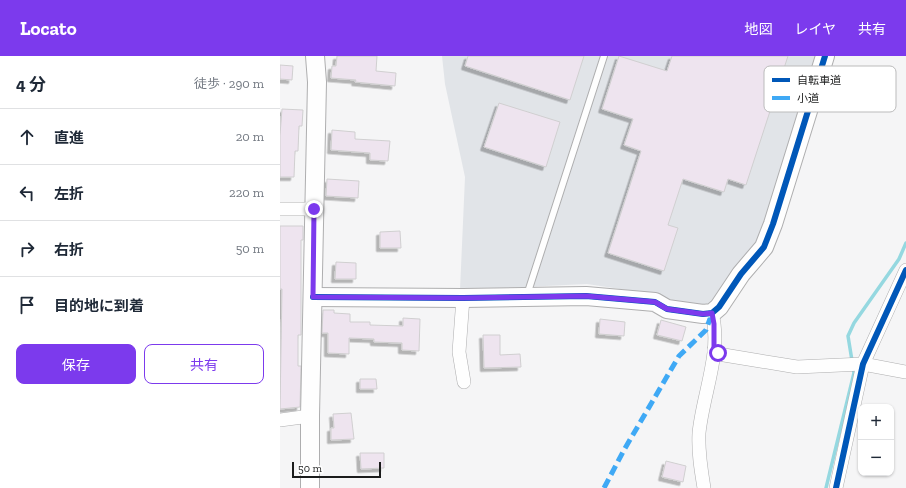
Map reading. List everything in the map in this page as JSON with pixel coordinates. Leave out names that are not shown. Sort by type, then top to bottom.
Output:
[{"type":"street","points":[[306,56],[315,56],[316,82],[310,488]]},
{"type":"street","points":[[822,66],[825,56]]},
{"type":"street","points":[[313,297],[463,298],[586,296],[655,302],[667,309],[703,314],[712,313],[718,307],[741,274],[764,247],[773,224],[808,112]]},
{"type":"street","points":[[280,209],[314,209]]},
{"type":"street","points":[[836,488],[863,364],[906,270]]},
{"type":"street","points":[[463,298],[459,352],[464,382]]},
{"type":"street","points":[[704,488],[698,451],[699,432],[714,350],[714,324],[712,313]]},
{"type":"street","points":[[714,350],[724,355],[797,367],[863,364],[906,372]]},
{"type":"street","points":[[280,420],[310,416]]},
{"type":"lane","points":[[527,297],[604,56]]},
{"type":"shaded area","points":[[442,56],[817,56],[814,66],[764,66],[764,112],[800,112],[759,243],[712,303],[702,307],[669,301],[660,295],[587,284],[460,290],[465,177],[445,84]]},
{"type":"building","points":[[337,56],[377,56],[376,71],[396,73],[395,86],[331,78],[332,66],[336,66]]},
{"type":"building","points":[[468,56],[584,56],[570,100],[465,66]]},
{"type":"building","points":[[619,56],[667,71],[672,56],[788,56],[785,66],[764,66],[764,112],[770,112],[746,185],[728,179],[724,192],[683,179],[668,225],[678,228],[664,271],[608,253],[641,151],[624,145],[633,119],[602,109]]},
{"type":"building","points":[[280,65],[293,66],[292,80],[280,79]]},
{"type":"building","points":[[499,103],[560,122],[546,167],[484,147]]},
{"type":"building","points":[[282,109],[303,110],[302,126],[299,126],[298,151],[295,151],[294,177],[280,177],[280,135]]},
{"type":"building","points":[[332,130],[355,132],[355,139],[390,141],[388,161],[370,160],[370,153],[331,150]]},
{"type":"building","points":[[327,179],[359,181],[358,198],[326,196]]},
{"type":"building","points":[[280,226],[303,226],[303,240],[301,240],[301,335],[298,335],[298,366],[301,366],[300,407],[280,409],[282,289],[280,289]]},
{"type":"building","points":[[400,231],[401,248],[380,248],[380,232]]},
{"type":"building","points":[[336,262],[356,263],[356,279],[335,279]]},
{"type":"building","points":[[323,310],[334,310],[334,313],[350,314],[350,322],[370,322],[370,325],[403,326],[403,318],[420,319],[419,351],[402,350],[402,343],[374,342],[374,339],[349,338],[349,354],[328,353],[328,333],[322,333]]},
{"type":"building","points":[[600,319],[625,322],[624,336],[599,334]]},
{"type":"building","points":[[661,320],[686,327],[682,341],[657,335]]},
{"type":"building","points":[[483,335],[500,335],[500,355],[520,354],[521,367],[484,368]]},
{"type":"building","points":[[360,379],[376,379],[377,389],[360,389]]},
{"type":"building","points":[[351,413],[354,439],[331,440],[331,428],[334,428],[333,414]]},
{"type":"building","points":[[360,453],[384,453],[384,468],[361,469]]},
{"type":"building","points":[[666,461],[686,466],[683,482],[662,477]]},
{"type":"waterway","points":[[826,488],[854,373],[848,336],[854,323],[899,259],[906,243]]},
{"type":"marked path","points":[[604,488],[624,450],[679,356],[706,330],[712,313]]},
{"type":"cycle path","points":[[822,66],[825,56]]},
{"type":"cycle path","points":[[313,297],[463,298],[586,296],[655,302],[667,309],[703,314],[712,313],[719,307],[741,274],[764,247],[773,224],[808,112]]},
{"type":"cycle path","points":[[836,488],[863,364],[906,270]]},
{"type":"route","points":[[314,209],[313,297],[463,298],[586,296],[655,302],[667,309],[703,314],[712,313],[714,324],[714,350],[718,353]]}]
